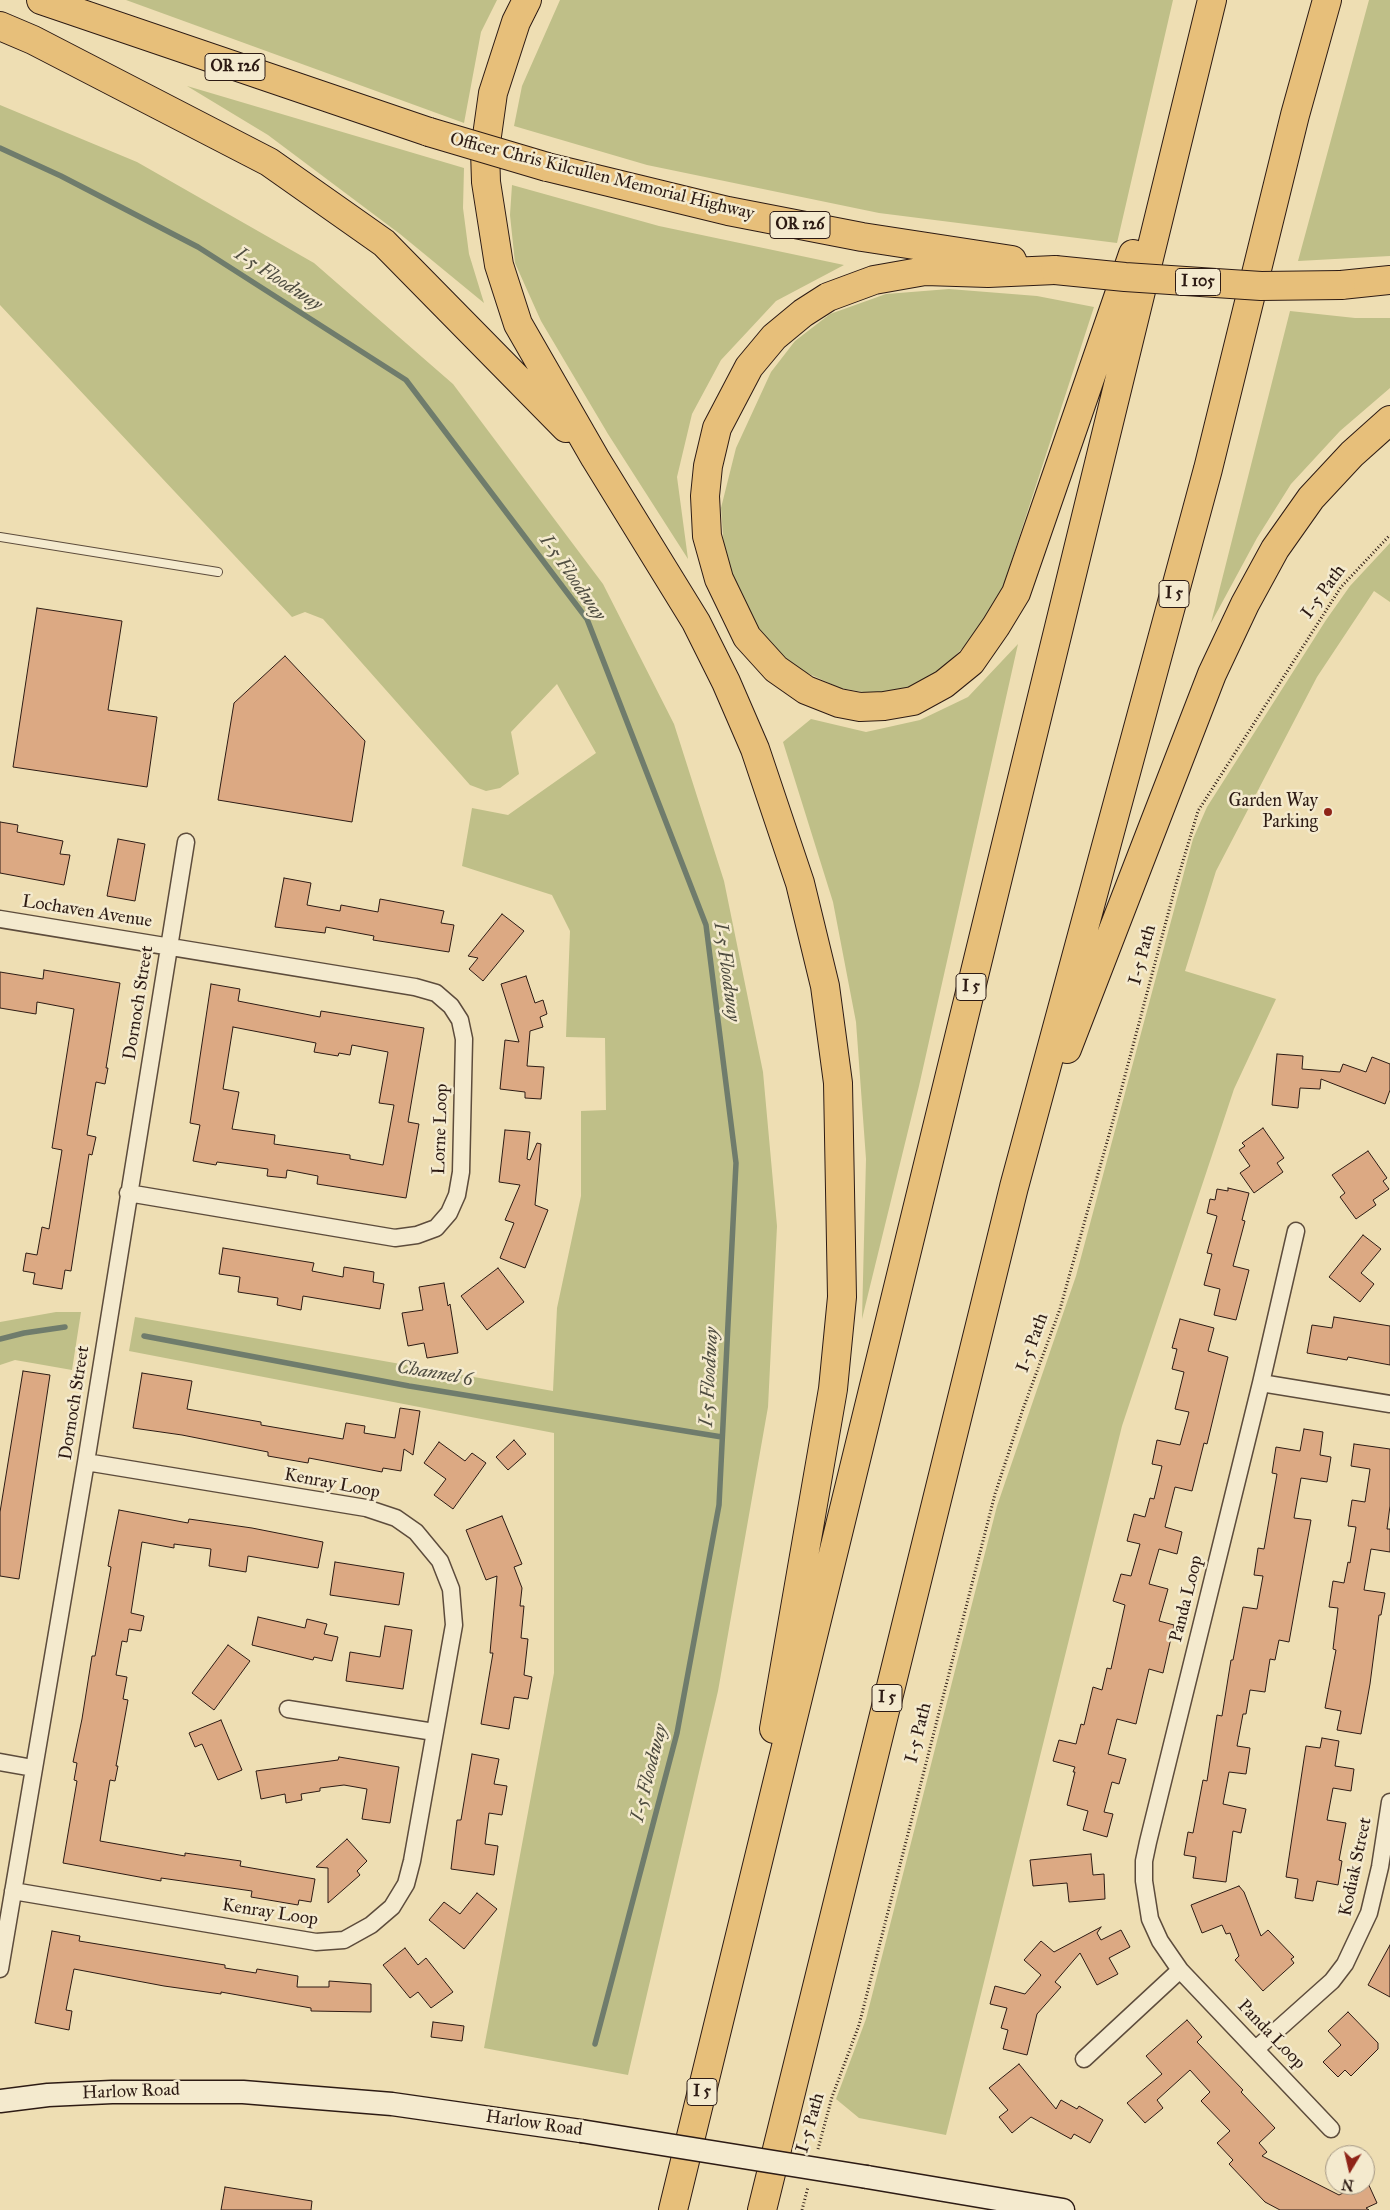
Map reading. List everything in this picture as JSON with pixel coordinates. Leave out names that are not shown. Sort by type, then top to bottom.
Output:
[{"type":"highway","name":"Officer Chris Kilcullen Memorial Highway","points":[[40,0],[429,132],[547,166],[728,211],[862,237],[993,256],[1055,270],[1125,277],[1261,286],[1390,285]]},
{"type":"highway","points":[[527,0],[516,22],[493,93],[486,150],[486,182],[499,265],[518,324],[595,458],[696,622],[726,682],[755,749],[800,883],[825,986],[838,1083],[842,1297],[833,1389],[732,1974]]},
{"type":"highway","name":"I 5","points":[[673,2210],[1212,0]]},
{"type":"highway","name":"I 5","points":[[762,2210],[1014,1187],[1208,469],[1295,115],[1326,0]]},
{"type":"highway","points":[[0,26],[33,40],[269,162],[384,243],[595,458]]},
{"type":"highway","points":[[1055,270],[988,273],[925,271],[874,280],[828,297],[803,314],[774,337],[750,367],[717,428],[708,466],[704,496],[707,536],[719,579],[747,637],[776,669],[806,690],[839,703],[860,707],[884,706],[913,701],[944,684],[971,662],[996,626],[1016,593],[1189,92]]},
{"type":"highway","points":[[1341,285],[1390,280]]},
{"type":"highway","points":[[1014,1187],[1212,674],[1245,604],[1275,549],[1311,498],[1352,454],[1390,420]]},
{"type":"main road","name":"Harlow Road","points":[[0,2101],[48,2095],[112,2092],[243,2092],[392,2104],[581,2131],[1063,2210]]},
{"type":"street","name":"Dornoch Street","points":[[0,1969],[86,1462],[186,842]]},
{"type":"street","name":"Lochaven Avenue","points":[[0,919],[169,945]]},
{"type":"street","name":"Lorne Loop","points":[[128,1193],[395,1238],[417,1236],[436,1228],[449,1213],[457,1195],[461,1172],[464,1039],[460,1020],[451,1006],[436,993],[415,987],[169,945]]},
{"type":"street","name":"Panda Loop","points":[[1296,1231],[1261,1383],[1144,1861],[1146,1899],[1150,1919],[1160,1941],[1180,1970],[1257,2048],[1332,2129]]},
{"type":"street","points":[[1261,1383],[1390,1404]]},
{"type":"street","name":"Kenray Loop","points":[[13,1891],[316,1942],[344,1940],[372,1925],[392,1907],[406,1884],[454,1624],[451,1590],[440,1561],[416,1532],[396,1518],[366,1508],[86,1462]]},
{"type":"street","points":[[288,1709],[434,1732]]},
{"type":"street","points":[[0,1762],[33,1768]]},
{"type":"street","name":"Kodiak Street","points":[[1257,2048],[1332,1980],[1345,1964],[1369,1914],[1380,1867],[1390,1802]]},
{"type":"street","points":[[1084,2059],[1180,1970]]},
{"type":"lane","points":[[0,537],[218,572]]},
{"type":"path","name":"I-5 Path","points":[[815,2158],[832,2097],[859,2024],[995,1494],[1023,1409],[1060,1309],[1114,1117],[1176,884],[1198,811],[1341,587],[1390,535]]},
{"type":"path","points":[[802,2210],[809,2184]]},
{"type":"green space","points":[[126,0],[497,0],[481,32],[464,123]]},
{"type":"green space","points":[[560,0],[1173,0],[1117,243],[879,213],[647,165],[514,126],[522,86]]},
{"type":"green space","points":[[1369,0],[1390,0],[1390,256],[1298,261]]},
{"type":"green space","points":[[187,86],[464,168],[463,208],[469,254],[484,303],[400,234],[268,135]]},
{"type":"green space","points":[[0,105],[137,162],[314,263],[453,384],[603,584],[674,724],[724,881],[763,1072],[777,1226],[768,1407],[718,1691],[628,2075],[484,2048],[554,1673],[554,1433],[129,1351],[135,1317],[553,1391],[557,1308],[581,1196],[581,1111],[606,1110],[605,1038],[566,1037],[570,931],[552,895],[462,866],[472,808],[508,815],[596,753],[557,684],[511,732],[519,774],[500,788],[486,791],[470,785],[323,619],[305,612],[292,617],[0,305]]},
{"type":"green space","points":[[512,185],[659,226],[844,265],[776,301],[721,360],[692,414],[677,477],[688,559],[608,434],[541,321],[515,263],[510,215]]},
{"type":"green space","points":[[949,289],[1037,296],[1094,307],[1000,596],[971,640],[936,674],[909,687],[875,694],[840,688],[805,672],[771,647],[740,600],[724,549],[721,508],[736,448],[771,372],[795,341],[830,314],[886,294]]},
{"type":"green space","points":[[1290,311],[1355,318],[1390,318],[1390,388],[1340,431],[1291,484],[1257,538],[1211,623]]},
{"type":"green space","points":[[1390,543],[1390,602],[1374,591],[1317,677],[1216,871],[1185,971],[1276,999],[1234,1089],[1122,1426],[946,2135],[859,2118],[836,2099],[866,2019],[997,1506],[1076,1276],[1193,839],[1207,807],[1326,620],[1350,586]]},
{"type":"green space","points":[[1018,644],[919,1086],[862,1319],[866,1159],[856,1022],[833,902],[783,742],[811,719],[866,732],[920,720],[968,697]]},
{"type":"green space","points":[[56,1312],[81,1312],[72,1370],[15,1360],[0,1365],[0,1322]]},
{"type":"building","points":[[37,608],[122,621],[108,710],[157,717],[147,787],[13,767]]},
{"type":"building","points":[[285,656],[365,741],[352,822],[218,800],[234,703]]},
{"type":"building","points":[[0,822],[18,825],[17,832],[63,841],[60,854],[70,855],[64,885],[0,873]]},
{"type":"building","points":[[118,839],[145,844],[135,901],[107,896]]},
{"type":"building","points":[[284,878],[311,883],[307,905],[340,911],[341,905],[378,912],[380,899],[444,911],[441,923],[454,925],[449,952],[373,940],[374,936],[326,927],[325,933],[275,927]]},
{"type":"building","points":[[502,914],[524,931],[483,981],[469,969],[478,958],[468,956]]},
{"type":"building","points":[[44,970],[120,983],[105,1084],[96,1082],[87,1135],[96,1137],[92,1155],[89,1154],[71,1271],[65,1270],[62,1289],[33,1284],[35,1273],[23,1271],[26,1253],[37,1255],[42,1227],[49,1229],[62,1150],[52,1148],[74,1009],[37,1002],[36,1014],[0,1008],[0,972],[43,979]]},
{"type":"building","points":[[526,976],[535,1003],[543,1000],[547,1014],[540,1017],[543,1027],[530,1031],[527,1066],[544,1067],[541,1099],[525,1098],[525,1092],[500,1089],[505,1040],[519,1042],[501,984]]},
{"type":"building","points":[[211,984],[240,989],[238,1001],[320,1017],[321,1011],[424,1028],[408,1122],[419,1124],[406,1198],[317,1184],[318,1176],[287,1170],[286,1178],[267,1176],[268,1169],[217,1162],[216,1165],[193,1161],[200,1125],[190,1123]],"holes":[[[233,1027],[316,1043],[314,1052],[338,1056],[339,1053],[350,1055],[352,1045],[388,1052],[379,1103],[394,1105],[383,1165],[350,1159],[350,1155],[274,1144],[275,1135],[232,1129],[239,1092],[223,1089]]]},
{"type":"building","points":[[1277,1054],[1303,1056],[1302,1069],[1340,1072],[1343,1064],[1366,1072],[1372,1057],[1390,1064],[1390,1090],[1385,1104],[1321,1079],[1320,1089],[1300,1088],[1298,1108],[1272,1105]]},
{"type":"building","points":[[1263,1128],[1284,1158],[1277,1163],[1283,1172],[1254,1193],[1240,1173],[1250,1166],[1239,1150],[1245,1146],[1242,1143]]},
{"type":"building","points":[[505,1130],[530,1132],[527,1159],[530,1160],[537,1143],[541,1144],[535,1205],[548,1210],[525,1268],[500,1258],[514,1223],[505,1220],[520,1185],[499,1182]]},
{"type":"building","points":[[1368,1151],[1387,1178],[1383,1181],[1389,1189],[1373,1200],[1376,1205],[1356,1219],[1340,1197],[1345,1193],[1332,1175]]},
{"type":"building","points":[[1228,1188],[1249,1193],[1242,1220],[1245,1221],[1233,1266],[1249,1270],[1236,1320],[1214,1315],[1220,1289],[1204,1285],[1212,1254],[1207,1253],[1217,1216],[1207,1213],[1210,1199],[1215,1200],[1217,1189],[1228,1191]]},
{"type":"building","points":[[1363,1235],[1381,1249],[1361,1273],[1374,1284],[1360,1302],[1329,1277]]},
{"type":"building","points":[[223,1248],[314,1263],[312,1271],[343,1277],[344,1267],[374,1272],[373,1282],[384,1284],[380,1309],[303,1296],[301,1310],[277,1305],[278,1298],[238,1292],[240,1277],[219,1274]]},
{"type":"building","points":[[498,1268],[524,1302],[487,1330],[461,1296]]},
{"type":"building","points":[[444,1283],[448,1306],[450,1304],[458,1353],[427,1358],[424,1343],[408,1346],[402,1313],[423,1310],[419,1287]]},
{"type":"building","points":[[1334,1317],[1390,1326],[1390,1365],[1348,1357],[1347,1360],[1307,1353],[1312,1325],[1332,1328]]},
{"type":"building","points":[[1180,1319],[1214,1328],[1208,1351],[1228,1357],[1207,1444],[1204,1443],[1192,1491],[1175,1487],[1165,1527],[1182,1532],[1177,1554],[1159,1549],[1149,1584],[1168,1589],[1159,1621],[1174,1625],[1163,1673],[1149,1669],[1136,1724],[1117,1719],[1108,1754],[1126,1759],[1119,1784],[1112,1782],[1104,1812],[1113,1814],[1107,1837],[1083,1830],[1088,1811],[1067,1805],[1075,1767],[1053,1761],[1059,1740],[1076,1744],[1081,1724],[1084,1725],[1093,1687],[1102,1690],[1107,1668],[1111,1669],[1125,1605],[1113,1601],[1121,1574],[1131,1576],[1140,1544],[1127,1541],[1134,1514],[1145,1517],[1150,1498],[1154,1499],[1162,1466],[1152,1464],[1157,1440],[1180,1445],[1189,1412],[1175,1409],[1184,1372],[1172,1369],[1177,1349],[1172,1348]]},
{"type":"building","points":[[23,1371],[50,1375],[19,1579],[0,1576],[0,1512]]},
{"type":"building","points":[[142,1373],[192,1381],[187,1409],[261,1422],[261,1425],[343,1439],[346,1423],[365,1426],[364,1433],[395,1438],[400,1408],[420,1411],[413,1455],[404,1449],[401,1471],[383,1468],[382,1472],[309,1458],[308,1463],[268,1456],[268,1452],[182,1435],[133,1428]]},
{"type":"building","points":[[1304,1429],[1323,1432],[1320,1455],[1331,1457],[1327,1482],[1301,1478],[1294,1518],[1311,1520],[1289,1642],[1279,1640],[1275,1660],[1270,1659],[1265,1692],[1250,1690],[1246,1714],[1243,1714],[1237,1746],[1250,1748],[1246,1774],[1229,1772],[1223,1804],[1246,1809],[1241,1833],[1233,1831],[1226,1882],[1193,1878],[1196,1857],[1184,1855],[1188,1832],[1193,1833],[1203,1780],[1207,1781],[1217,1715],[1222,1716],[1231,1660],[1233,1660],[1243,1607],[1257,1609],[1263,1576],[1254,1575],[1258,1548],[1264,1549],[1277,1474],[1272,1473],[1276,1447],[1300,1451]]},
{"type":"building","points":[[514,1440],[526,1454],[508,1470],[496,1457]]},
{"type":"building","points":[[439,1442],[465,1461],[472,1453],[486,1463],[453,1509],[434,1495],[446,1479],[424,1463]]},
{"type":"building","points":[[1354,1444],[1390,1449],[1390,1506],[1387,1529],[1390,1529],[1390,1552],[1371,1549],[1364,1590],[1385,1593],[1381,1615],[1379,1615],[1361,1734],[1337,1730],[1341,1711],[1325,1708],[1336,1650],[1333,1649],[1338,1608],[1329,1607],[1333,1581],[1344,1583],[1348,1562],[1350,1563],[1356,1527],[1348,1526],[1352,1500],[1365,1502],[1370,1469],[1351,1466]]},
{"type":"building","points":[[119,1510],[188,1523],[189,1519],[252,1528],[323,1542],[318,1568],[248,1556],[246,1572],[209,1566],[211,1549],[174,1544],[174,1548],[142,1542],[131,1613],[144,1616],[141,1631],[129,1629],[127,1642],[122,1641],[116,1675],[127,1677],[123,1699],[128,1700],[116,1766],[118,1766],[115,1781],[110,1780],[100,1841],[185,1856],[185,1853],[241,1861],[240,1866],[315,1879],[311,1902],[299,1900],[298,1905],[251,1897],[252,1891],[161,1878],[161,1881],[63,1863],[77,1781],[74,1780],[77,1763],[73,1762],[92,1656],[95,1656],[111,1567],[108,1566]]},
{"type":"building","points":[[502,1516],[522,1564],[514,1567],[522,1588],[520,1606],[524,1606],[521,1638],[528,1639],[524,1675],[532,1677],[528,1699],[514,1697],[509,1729],[481,1724],[493,1653],[490,1653],[497,1576],[486,1580],[466,1530]]},
{"type":"building","points":[[335,1562],[404,1573],[399,1605],[330,1595]]},
{"type":"building","points":[[258,1617],[305,1628],[307,1619],[327,1624],[324,1634],[338,1637],[332,1661],[314,1657],[313,1660],[252,1645]]},
{"type":"building","points":[[385,1626],[412,1630],[403,1689],[346,1681],[350,1652],[380,1657]]},
{"type":"building","points":[[228,1645],[250,1661],[214,1710],[192,1693]]},
{"type":"building","points":[[221,1720],[242,1770],[218,1780],[202,1744],[195,1747],[189,1733]]},
{"type":"building","points":[[1322,1738],[1339,1741],[1335,1766],[1354,1769],[1351,1791],[1333,1788],[1327,1820],[1346,1823],[1339,1860],[1342,1861],[1338,1885],[1317,1881],[1313,1901],[1295,1898],[1298,1879],[1286,1877],[1306,1746],[1320,1748]]},
{"type":"building","points":[[472,1754],[499,1759],[494,1784],[507,1786],[502,1815],[489,1813],[485,1844],[498,1846],[494,1875],[451,1869],[457,1820],[461,1820]]},
{"type":"building","points":[[339,1757],[399,1767],[390,1823],[362,1819],[367,1789],[344,1785],[320,1788],[320,1791],[301,1794],[302,1800],[286,1803],[285,1794],[261,1799],[256,1771],[338,1760]]},
{"type":"building","points":[[347,1839],[367,1861],[357,1871],[360,1875],[328,1903],[328,1868],[316,1867]]},
{"type":"building","points":[[1091,1854],[1093,1875],[1104,1874],[1105,1899],[1069,1902],[1067,1883],[1033,1886],[1030,1860]]},
{"type":"building","points":[[1239,1886],[1244,1892],[1261,1936],[1268,1930],[1294,1957],[1291,1959],[1294,1963],[1263,1991],[1235,1960],[1239,1956],[1230,1933],[1226,1934],[1222,1925],[1202,1933],[1191,1905]]},
{"type":"building","points":[[477,1893],[497,1909],[464,1949],[429,1920],[444,1902],[460,1914]]},
{"type":"building","points":[[1101,1927],[1097,1933],[1101,1940],[1121,1930],[1130,1947],[1109,1958],[1118,1974],[1097,1985],[1080,1953],[1055,1982],[1061,1987],[1037,2014],[1027,2055],[1003,2049],[1008,2030],[1001,2028],[1007,2008],[990,2004],[995,1986],[1025,1994],[1041,1975],[1024,1960],[1041,1941],[1054,1952]]},
{"type":"building","points":[[52,1931],[80,1936],[79,1941],[225,1965],[225,1968],[256,1973],[257,1969],[298,1976],[297,1987],[329,1987],[329,1981],[371,1984],[371,2012],[311,2011],[311,2008],[221,1992],[221,1994],[164,1986],[74,1969],[66,2010],[72,2011],[69,2030],[35,2023]]},
{"type":"building","points":[[1390,1945],[1390,1997],[1368,1985]]},
{"type":"building","points":[[405,1948],[418,1965],[426,1958],[453,1992],[431,2008],[418,1992],[410,1998],[383,1965]]},
{"type":"building","points":[[1348,2012],[1378,2043],[1378,2049],[1351,2076],[1345,2070],[1338,2077],[1323,2062],[1341,2045],[1328,2031]]},
{"type":"building","points":[[1187,2020],[1202,2037],[1197,2042],[1243,2090],[1241,2092],[1275,2128],[1259,2143],[1267,2152],[1262,2156],[1325,2188],[1325,2195],[1373,2195],[1377,2203],[1366,2208],[1369,2210],[1280,2210],[1265,2202],[1229,2164],[1233,2160],[1217,2143],[1230,2131],[1201,2101],[1210,2092],[1190,2070],[1157,2100],[1163,2108],[1145,2123],[1127,2103],[1162,2074],[1146,2056]]},
{"type":"building","points":[[433,2022],[464,2026],[462,2041],[431,2037]]},
{"type":"building","points":[[1019,2064],[1056,2109],[1061,2100],[1077,2109],[1079,2106],[1103,2120],[1090,2143],[1074,2134],[1071,2139],[1031,2117],[1012,2133],[999,2117],[1008,2110],[989,2088]]},
{"type":"building","points":[[225,2187],[312,2201],[311,2210],[221,2210]]},
{"type":"waterway","name":"I-5 Floodway","points":[[0,148],[61,176],[198,247],[406,380],[587,619],[706,925],[736,1163],[719,1505],[677,1733],[595,2044]]},
{"type":"waterway","name":"Channel 6","points":[[0,1339],[24,1333],[65,1327]]},
{"type":"waterway","name":"Channel 6","points":[[144,1336],[409,1386],[722,1437]]},
{"type":"place","name":"Garden Way Parking","points":[[1328,812]]}]
